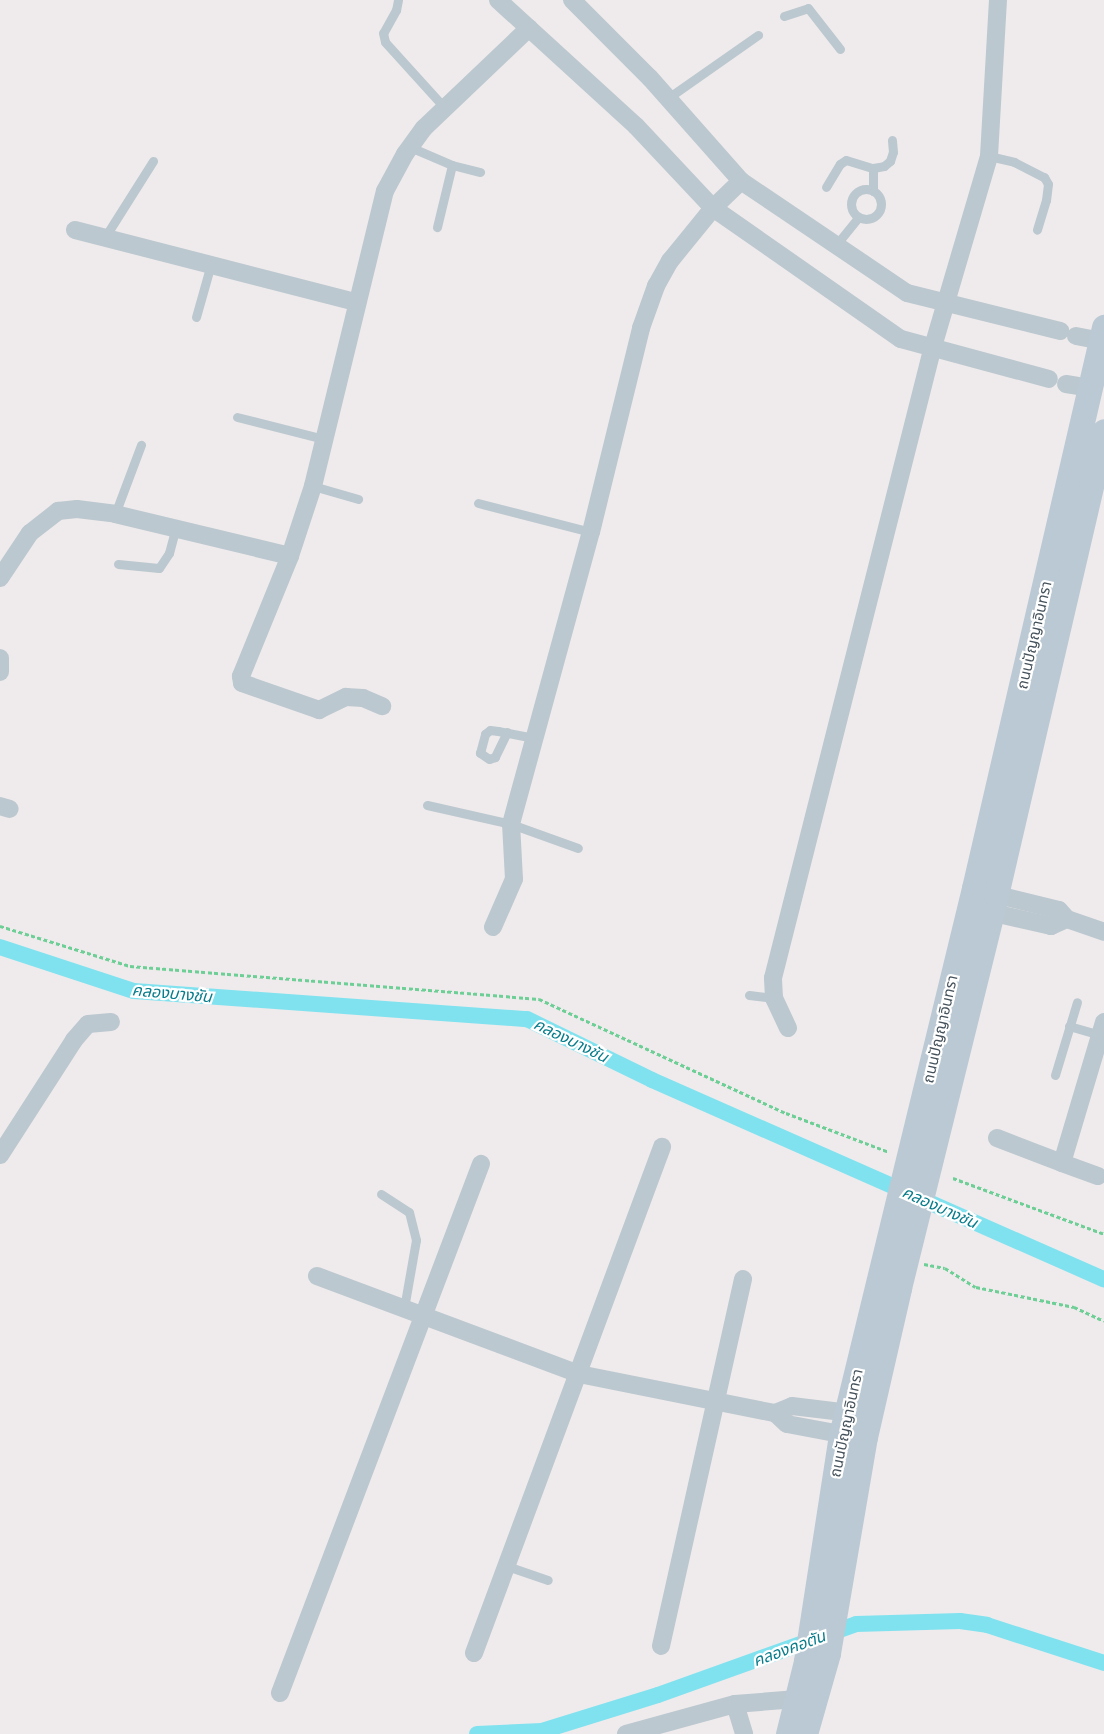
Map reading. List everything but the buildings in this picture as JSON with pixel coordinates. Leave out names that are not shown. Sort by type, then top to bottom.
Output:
[{"type":"main road","name":"ถนนปัญญาอินทรา","points":[[983,900],[1102,334]]},
{"type":"main road","name":"ถนนปัญญาอินทรา","points":[[806,1734],[817,1657],[816,1590],[902,1248],[913,1151],[983,900],[1104,431]]},
{"type":"main road","name":"ถนนปัญญาอินทรา","points":[[788,1734],[797,1699],[817,1657],[840,1586],[856,1425]]},
{"type":"street","points":[[498,0],[636,126],[713,208],[901,339],[932,350],[1057,382],[1092,388]]},
{"type":"street","points":[[572,0],[668,98],[741,181],[908,293],[947,301],[1068,334],[1102,334]]},
{"type":"street","points":[[788,1028],[774,998],[772,978],[932,350],[989,156],[998,0]]},
{"type":"street","points":[[382,706],[363,698],[346,697],[319,710],[242,683],[241,676],[290,556],[313,486],[356,302],[385,191],[410,147],[444,106],[529,28]]},
{"type":"street","points":[[493,927],[514,879],[511,824],[591,532],[641,328],[656,286],[670,262],[713,208],[741,181]]},
{"type":"street","points":[[75,230],[356,302]]},
{"type":"street","points":[[0,578],[30,533],[58,510],[77,509],[115,514],[176,527],[290,556]]},
{"type":"street","points":[[0,658],[0,672]]},
{"type":"street","points":[[983,900],[1059,910],[1067,920],[1104,932]]},
{"type":"street","points":[[0,1155],[74,1040],[88,1024],[111,1022]]},
{"type":"street","points":[[1062,1163],[1102,1029]]},
{"type":"street","points":[[997,1138],[1098,1176]]},
{"type":"street","points":[[474,1653],[662,1147]]},
{"type":"street","points":[[280,1694],[481,1164]]},
{"type":"street","points":[[317,1276],[579,1374],[775,1413],[787,1424],[856,1425]]},
{"type":"street","points":[[661,1646],[743,1279]]},
{"type":"street","points":[[626,1734],[734,1704],[797,1699]]},
{"type":"street","points":[[734,1704],[744,1734]]},
{"type":"lane","points":[[398,0],[396,10],[383,33],[385,42],[444,106]]},
{"type":"lane","points":[[784,16],[808,8],[840,49]]},
{"type":"lane","points":[[668,98],[758,35]]},
{"type":"lane","points":[[826,187],[840,164],[846,160],[873,168],[884,166],[890,161],[893,152],[892,140]]},
{"type":"lane","points":[[410,147],[452,165],[480,172]]},
{"type":"lane","points":[[989,156],[1014,162],[1044,177],[1048,184],[1046,200],[1037,230]]},
{"type":"lane","points":[[105,237],[153,161]]},
{"type":"lane","points":[[437,227],[452,165]]},
{"type":"lane","points":[[873,168],[873,191],[880,200],[879,211],[870,218],[859,217],[852,208],[854,197],[862,190],[873,191]]},
{"type":"lane","points":[[836,245],[859,217]]},
{"type":"lane","points":[[196,317],[210,264]]},
{"type":"lane","points":[[236,417],[324,439]]},
{"type":"lane","points":[[115,514],[141,445]]},
{"type":"lane","points":[[313,486],[358,499]]},
{"type":"lane","points":[[478,503],[591,532]]},
{"type":"lane","points":[[118,564],[159,568],[169,553],[176,527]]},
{"type":"lane","points":[[506,732],[535,738]]},
{"type":"lane","points":[[427,806],[511,824],[578,848]]},
{"type":"lane","points":[[749,995],[774,998]]},
{"type":"lane","points":[[1055,1075],[1076,1002]]},
{"type":"lane","points":[[1069,1026],[1102,1029]]},
{"type":"lane","points":[[381,1194],[409,1212],[416,1240],[404,1308]]},
{"type":"lane","points":[[507,1566],[548,1580]]},
{"type":"path","points":[[0,926],[130,966],[539,1000],[786,1113],[913,1151]]},
{"type":"path","points":[[953,1178],[1104,1234]]},
{"type":"path","points":[[902,1248],[945,1268],[976,1287],[1074,1307],[1104,1321]]},
{"type":"waterway","name":"คลองบางชัน","points":[[0,947],[134,991],[527,1019],[652,1080],[1104,1279]]},
{"type":"waterway","name":"คลองคอตัน","points":[[477,1734],[542,1731],[658,1695],[856,1624],[960,1621],[987,1625],[1104,1663]]}]
